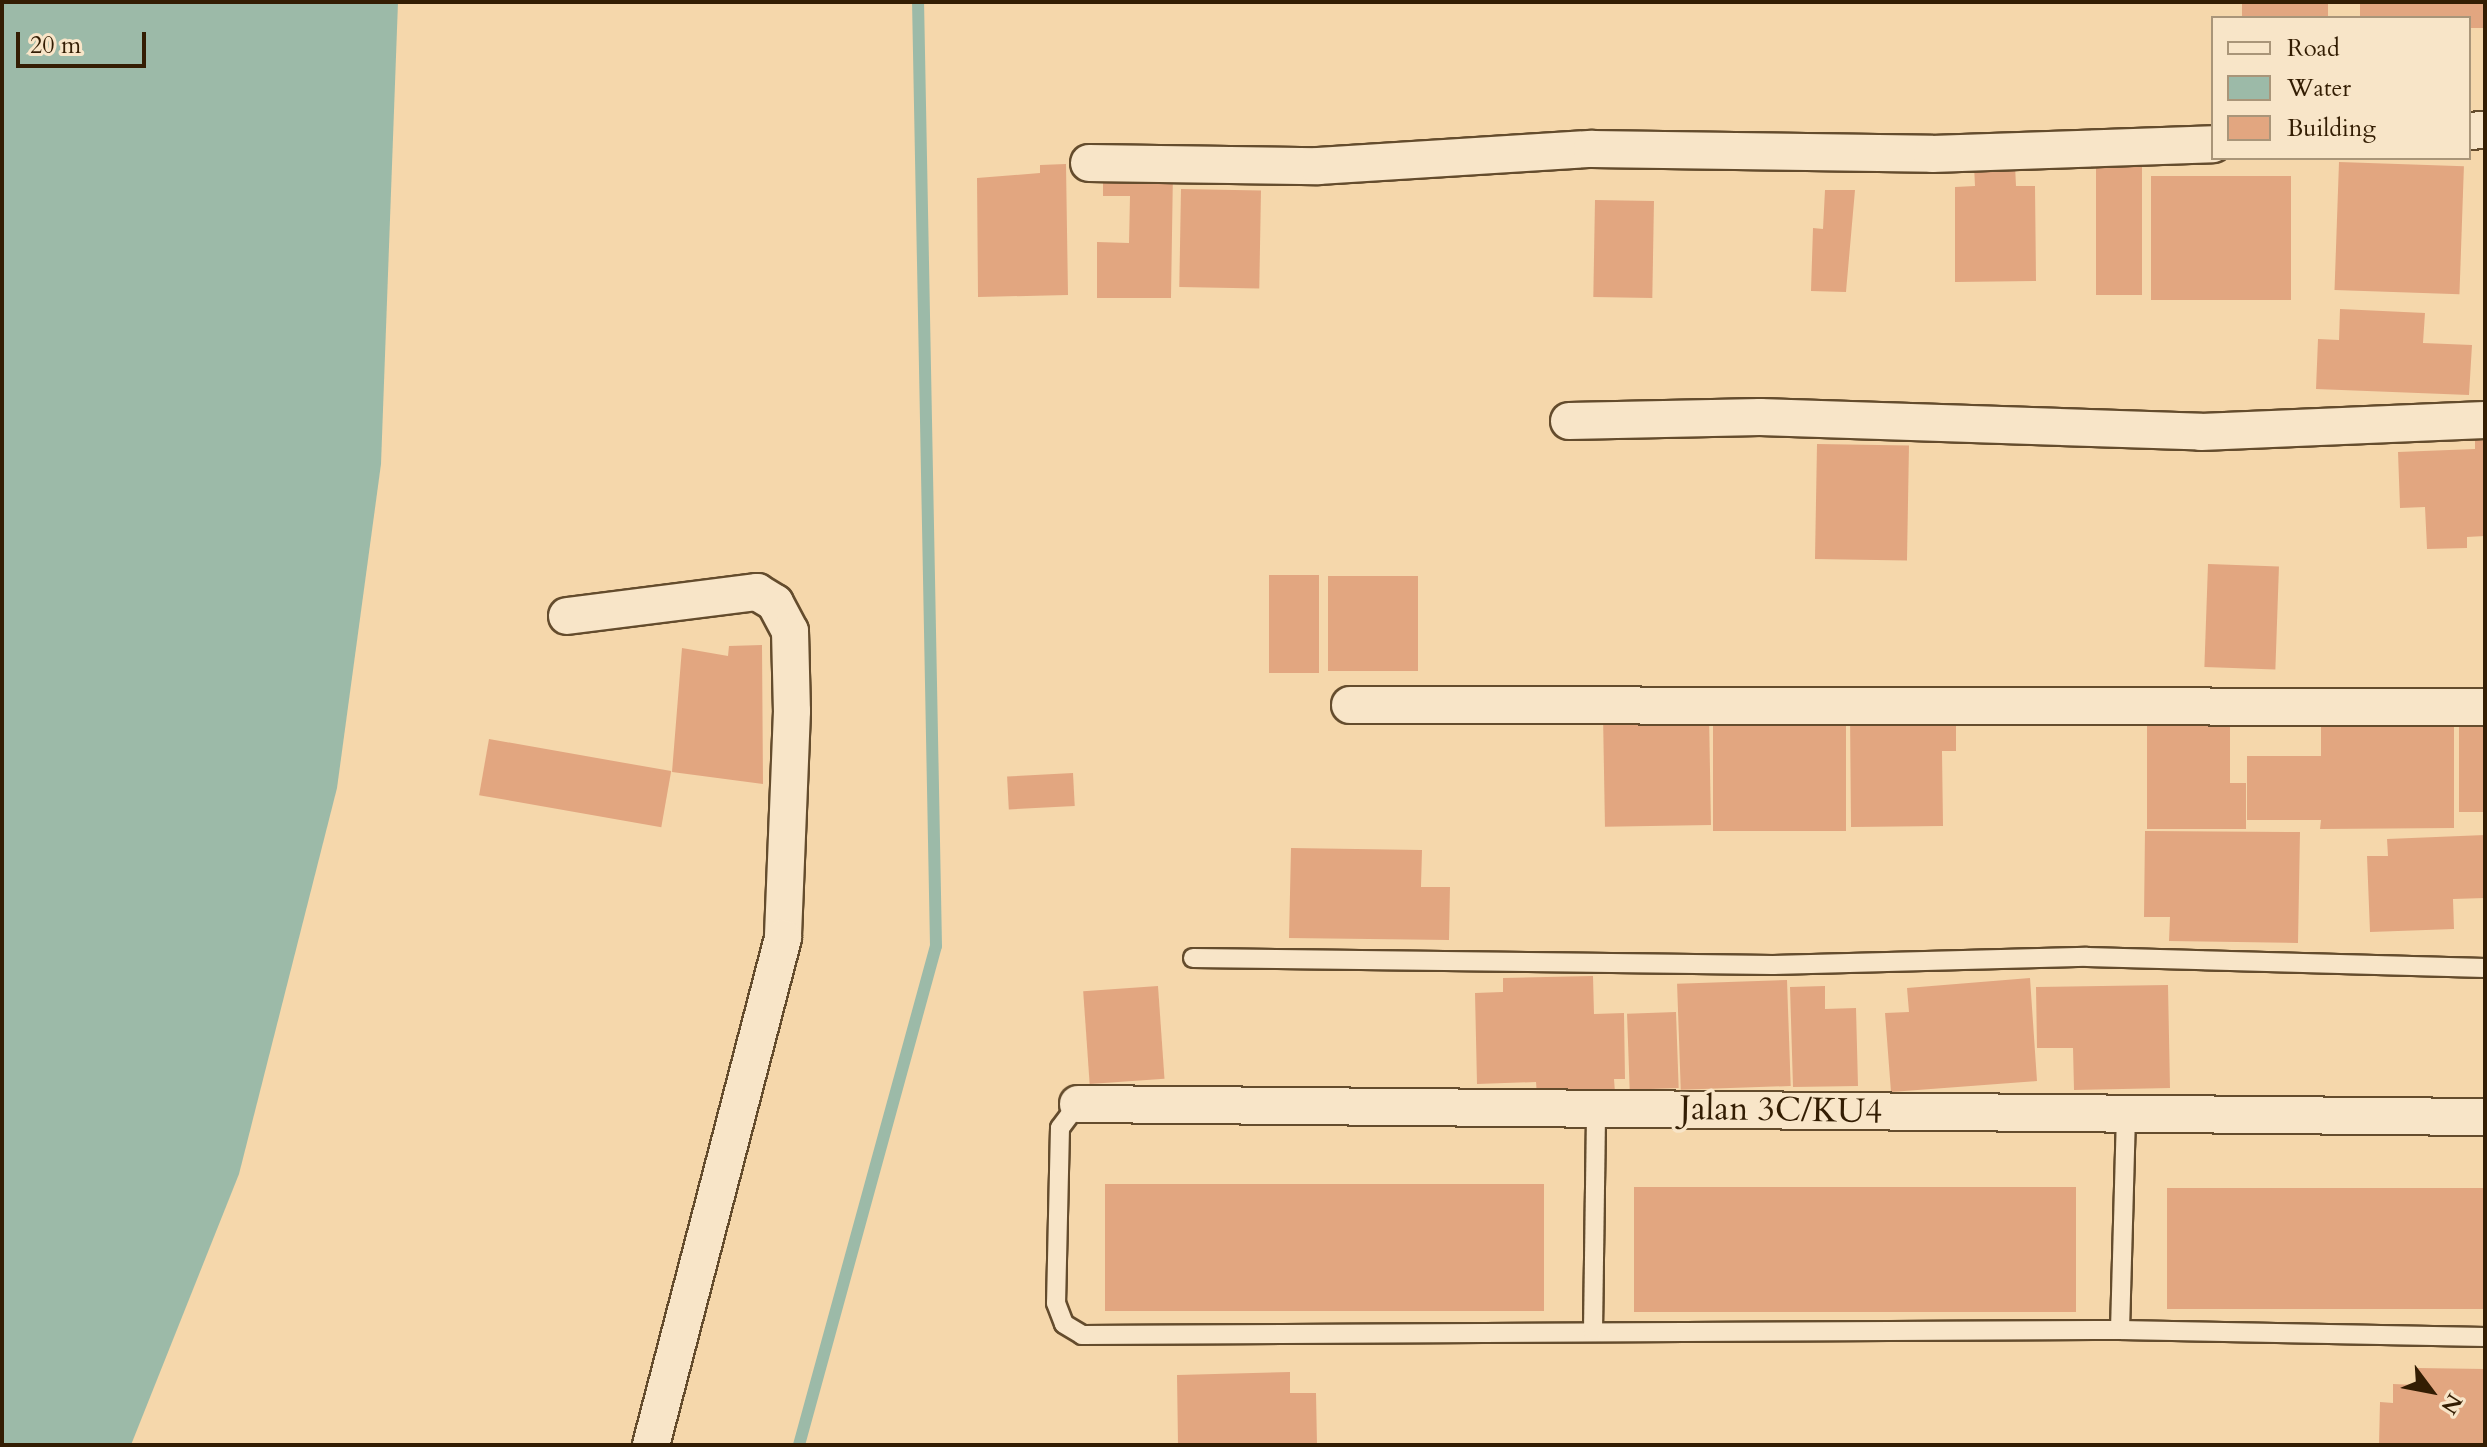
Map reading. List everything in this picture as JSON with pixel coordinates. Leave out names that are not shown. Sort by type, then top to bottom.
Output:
[{"type":"street","points":[[1089,163],[1318,166],[1592,149],[1932,154],[2211,144]]},
{"type":"street","points":[[1569,421],[1760,417],[2201,432],[2485,420]]},
{"type":"street","points":[[567,616],[757,592],[775,603],[790,631],[792,711],[783,938],[651,1445]]},
{"type":"street","points":[[1350,705],[2485,707]]},
{"type":"street","name":"Jalan 3C/KU4","points":[[1078,1104],[2485,1117]]},
{"type":"lane","points":[[1193,958],[1773,965],[2087,957],[2485,968]]},
{"type":"lane","points":[[1078,1104],[1060,1128],[1056,1303],[1064,1324],[1082,1335],[2120,1330],[2485,1337]]},
{"type":"lane","points":[[1593,1331],[1596,1109]]},
{"type":"lane","points":[[2120,1330],[2126,1113]]},
{"type":"water","points":[[2,2],[398,2],[381,464],[337,788],[239,1174],[131,1445],[2,1445]]},
{"type":"building","points":[[2242,2],[2328,2],[2328,16],[2242,16]]},
{"type":"building","points":[[2360,2],[2485,2],[2485,28],[2471,28],[2471,16],[2360,16]]},
{"type":"building","points":[[2096,159],[2142,159],[2142,295],[2096,295]]},
{"type":"building","points":[[2339,162],[2464,166],[2459,294],[2335,290]]},
{"type":"building","points":[[1066,164],[1068,295],[978,297],[977,178],[1040,173],[1040,165]]},
{"type":"building","points":[[2015,165],[2016,186],[2035,186],[2036,281],[1955,282],[1955,187],[1975,186],[1974,166]]},
{"type":"building","points":[[1103,170],[1173,170],[1171,298],[1097,298],[1097,242],[1129,243],[1130,196],[1103,196]]},
{"type":"building","points":[[2151,176],[2291,176],[2291,300],[2151,300]]},
{"type":"building","points":[[1181,189],[1261,190],[1259,288],[1179,287]]},
{"type":"building","points":[[1825,190],[1855,190],[1846,292],[1811,291],[1813,228],[1823,229]]},
{"type":"building","points":[[1595,200],[1654,201],[1652,298],[1593,297]]},
{"type":"building","points":[[2340,309],[2425,313],[2423,343],[2472,345],[2469,395],[2316,389],[2318,339],[2339,340]]},
{"type":"building","points":[[2485,438],[2485,536],[2467,537],[2467,548],[2427,549],[2425,507],[2400,508],[2398,452],[2475,449],[2475,439]]},
{"type":"building","points":[[1817,444],[1909,446],[1907,561],[1815,559]]},
{"type":"building","points":[[2208,564],[2279,566],[2275,669],[2204,667]]},
{"type":"building","points":[[1269,575],[1319,575],[1319,673],[1269,673]]},
{"type":"building","points":[[1328,576],[1418,576],[1418,671],[1328,671]]},
{"type":"building","points":[[762,645],[763,784],[672,772],[682,648],[728,656],[729,646]]},
{"type":"building","points":[[1956,710],[1956,751],[1942,751],[1943,826],[1851,827],[1850,712]]},
{"type":"building","points":[[1713,712],[1846,712],[1846,831],[1713,831]]},
{"type":"building","points":[[1709,713],[1711,825],[1605,827],[1603,715]]},
{"type":"building","points":[[2454,715],[2454,828],[2320,829],[2321,820],[2247,820],[2247,756],[2321,756],[2321,716]]},
{"type":"building","points":[[2147,716],[2230,716],[2230,783],[2246,783],[2246,829],[2147,829]]},
{"type":"building","points":[[2459,718],[2485,718],[2485,812],[2459,812]]},
{"type":"building","points":[[489,739],[671,771],[661,827],[479,795]]},
{"type":"building","points":[[1073,773],[1075,806],[1009,809],[1007,776]]},
{"type":"building","points":[[2145,831],[2300,832],[2298,943],[2169,941],[2170,917],[2144,917]]},
{"type":"building","points":[[2485,835],[2485,898],[2453,899],[2454,929],[2370,932],[2367,856],[2388,856],[2387,839]]},
{"type":"building","points":[[1291,848],[1422,850],[1421,887],[1450,887],[1449,940],[1289,938]]},
{"type":"building","points":[[1593,976],[1594,1014],[1624,1013],[1625,1079],[1614,1079],[1615,1093],[1537,1096],[1536,1082],[1477,1084],[1475,993],[1503,992],[1503,978]]},
{"type":"building","points":[[2030,978],[2037,1081],[1891,1092],[1885,1013],[1909,1012],[1907,988]]},
{"type":"building","points":[[1787,980],[1791,1086],[1681,1090],[1677,984]]},
{"type":"building","points":[[2168,985],[2170,1088],[2074,1090],[2073,1048],[2037,1048],[2036,987]]},
{"type":"building","points":[[1158,986],[1164,1079],[1090,1084],[1083,991]]},
{"type":"building","points":[[1825,986],[1825,1009],[1856,1008],[1858,1086],[1793,1087],[1790,987]]},
{"type":"building","points":[[1676,1012],[1679,1088],[1630,1090],[1627,1014]]},
{"type":"building","points":[[1105,1184],[1544,1184],[1544,1311],[1105,1311]]},
{"type":"building","points":[[1634,1187],[2076,1187],[2076,1312],[1634,1312]]},
{"type":"building","points":[[2167,1188],[2485,1188],[2485,1309],[2167,1309]]},
{"type":"building","points":[[2417,1368],[2485,1369],[2485,1445],[2379,1445],[2380,1402],[2393,1403],[2393,1384],[2416,1385]]},
{"type":"building","points":[[1290,1372],[1290,1393],[1316,1393],[1317,1445],[1178,1445],[1177,1375]]},
{"type":"waterway","points":[[799,1445],[936,946],[918,2]]}]
